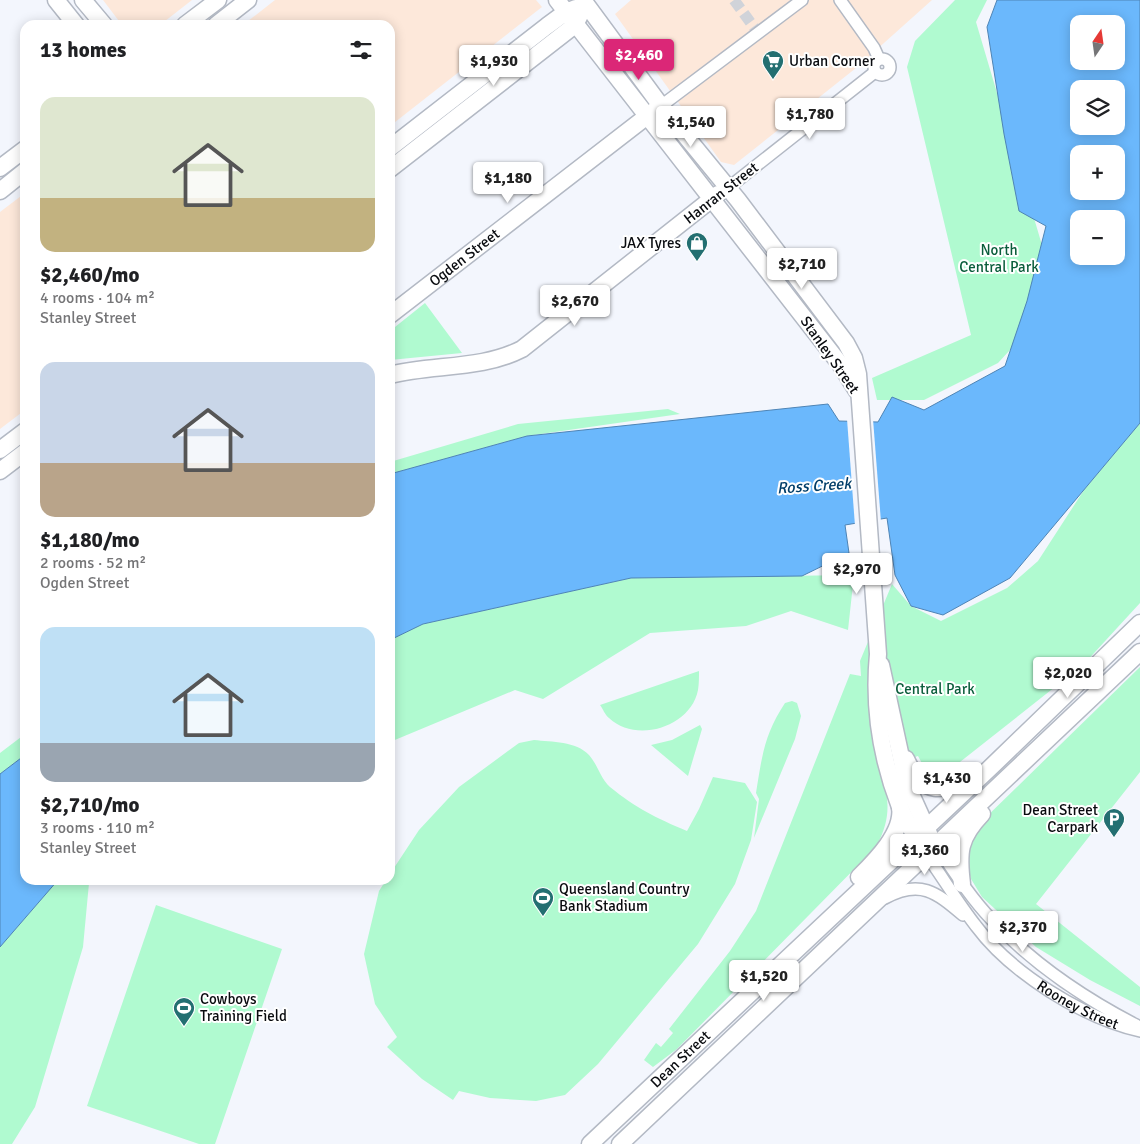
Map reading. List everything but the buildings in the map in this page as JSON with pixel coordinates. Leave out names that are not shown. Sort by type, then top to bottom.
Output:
[{"type":"main road","points":[[56,0],[72,20]]},
{"type":"main road","points":[[83,0],[100,20]]},
{"type":"main road","points":[[192,20],[218,0]]},
{"type":"main road","points":[[222,20],[248,0]]},
{"type":"main road","points":[[395,144],[566,12],[587,1]]},
{"type":"main road","name":"Stanley Street","points":[[587,1],[662,106],[728,188],[846,343],[856,364],[859,398]]},
{"type":"main road","points":[[395,165],[566,12]]},
{"type":"main road","name":"Stanley Street","points":[[566,12],[831,353],[852,382],[859,398]]},
{"type":"main road","name":"Ogden Street","points":[[395,311],[646,116],[662,106]]},
{"type":"main road","points":[[0,168],[20,153]]},
{"type":"main road","points":[[0,191],[20,175]]},
{"type":"main road","name":"Hanran Street","points":[[395,372],[464,365],[508,356],[522,349],[728,188]]},
{"type":"main road","points":[[831,353],[843,354],[846,343]]},
{"type":"main road","name":"Rooney Street","points":[[859,398],[878,654],[875,687],[878,723],[889,772],[900,806],[921,832],[931,849]]},
{"type":"main road","points":[[0,450],[20,435]]},
{"type":"main road","points":[[0,471],[20,456]]},
{"type":"main road","name":"Dean Street","points":[[590,1144],[1021,738],[1140,623]]},
{"type":"main road","name":"Dean Street","points":[[620,1144],[1140,652]]},
{"type":"main road","name":"Rooney Street","points":[[878,654],[907,785],[921,832]]},
{"type":"main road","points":[[896,736],[913,773],[925,785],[937,789],[960,782],[1021,738]]},
{"type":"main road","points":[[962,884],[960,851],[963,837],[991,805],[1017,769]]},
{"type":"main road","points":[[816,932],[847,889],[871,865],[894,831],[901,816],[900,806]]},
{"type":"street","name":"Ogden Street","points":[[662,106],[802,0]]},
{"type":"street","name":"Hanran Street","points":[[728,188],[875,72],[874,66],[879,59],[874,48],[840,0]]},
{"type":"street","name":"Rooney Street","points":[[931,849],[991,919],[1016,944],[1053,974],[1140,1029]]},
{"type":"street","name":"Rooney Street","points":[[931,849],[976,926],[1005,956],[1043,986],[1097,1018],[1140,1029]]},
{"type":"street","points":[[866,911],[892,894],[924,889],[941,896],[976,926]]},
{"type":"street","points":[[1043,986],[1053,974]]},
{"type":"shaded area","points":[[103,0],[192,0],[166,20],[118,20]]},
{"type":"shaded area","points":[[275,0],[536,0],[542,7],[395,122],[395,20],[249,20]]},
{"type":"shaded area","points":[[631,0],[932,0],[856,68],[734,165],[721,162],[615,14]]},
{"type":"shaded area","points":[[20,197],[20,414],[0,429],[0,212]]},
{"type":"green space","name":"North Central Park","points":[[955,0],[987,0],[976,22],[1047,262],[1022,337],[998,363],[924,400],[877,400],[872,378],[971,335],[907,67],[915,41]]},
{"type":"green space","points":[[425,303],[462,353],[395,360],[395,327]]},
{"type":"green space","points":[[668,409],[680,414],[527,436],[395,473],[395,461],[518,424]]},
{"type":"green space","name":"Central Park","points":[[1140,423],[1140,603],[1084,664],[946,773],[933,776],[925,769],[918,756],[881,768],[888,808],[885,826],[876,847],[677,1049],[653,1067],[644,1060],[656,1043],[661,1047],[673,1033],[669,1029],[730,951],[756,911],[850,674],[861,676],[860,661],[892,584],[911,606],[941,621],[1007,588],[1038,561],[1084,490]]},
{"type":"green space","points":[[854,575],[848,630],[791,611],[746,626],[650,633],[543,699],[515,690],[395,740],[395,638],[423,624],[631,578]]},
{"type":"green space","points":[[1140,667],[1140,772],[1036,904],[1140,987],[1140,1006],[1090,980],[1036,947],[982,897],[971,879],[967,865],[967,853],[980,823]]},
{"type":"green space","points":[[699,671],[698,690],[693,703],[685,714],[661,728],[633,730],[620,726],[608,717],[600,705]]},
{"type":"green space","points":[[792,701],[797,703],[801,716],[795,739],[754,838],[759,799],[756,793],[765,746],[772,725],[785,703]]},
{"type":"green space","points":[[700,725],[702,729],[688,776],[651,745],[672,740]]},
{"type":"green space","points":[[20,738],[20,759],[0,774],[0,753]]},
{"type":"green space","name":"Queensland Country Bank Stadium","points":[[534,740],[563,743],[584,750],[610,787],[647,812],[687,831],[713,777],[745,783],[757,802],[751,840],[735,884],[698,944],[598,1064],[565,1095],[536,1101],[490,1098],[459,1091],[453,1100],[422,1079],[387,1047],[397,1037],[375,1004],[364,954],[379,891],[383,885],[395,885],[395,866],[419,830],[459,787],[519,743]]},
{"type":"green space","points":[[54,885],[89,885],[83,947],[35,1107],[12,1144],[0,1144],[0,947]]},
{"type":"green space","name":"Cowboys Training Field","points":[[156,905],[282,949],[215,1144],[199,1144],[87,1106]]},
{"type":"water","name":"Ross Creek","points":[[997,0],[1140,0],[1140,423],[1010,578],[943,615],[911,606],[895,575],[887,518],[845,525],[849,553],[802,576],[631,578],[423,624],[395,638],[395,473],[527,436],[828,404],[839,421],[878,422],[892,397],[924,410],[1005,366],[1027,301],[1046,226],[1019,211],[1004,134],[987,27]]},
{"type":"water","points":[[20,759],[20,885],[54,885],[0,947],[0,774]]},
{"type":"pier","points":[[847,419],[873,419],[881,522],[855,526]]},
{"type":"tunnel","points":[[734,0],[759,34]]},
{"type":"place","name":"Urban Corner","points":[[773,80]]},
{"type":"place","name":"JAX Tyres","points":[[697,262]]},
{"type":"place","name":"Dean Street Carpark","points":[[1114,838]]},
{"type":"place","name":"Queensland Country Bank Stadium","points":[[543,917]]},
{"type":"place","name":"Cowboys Training Field","points":[[184,1027]]}]
